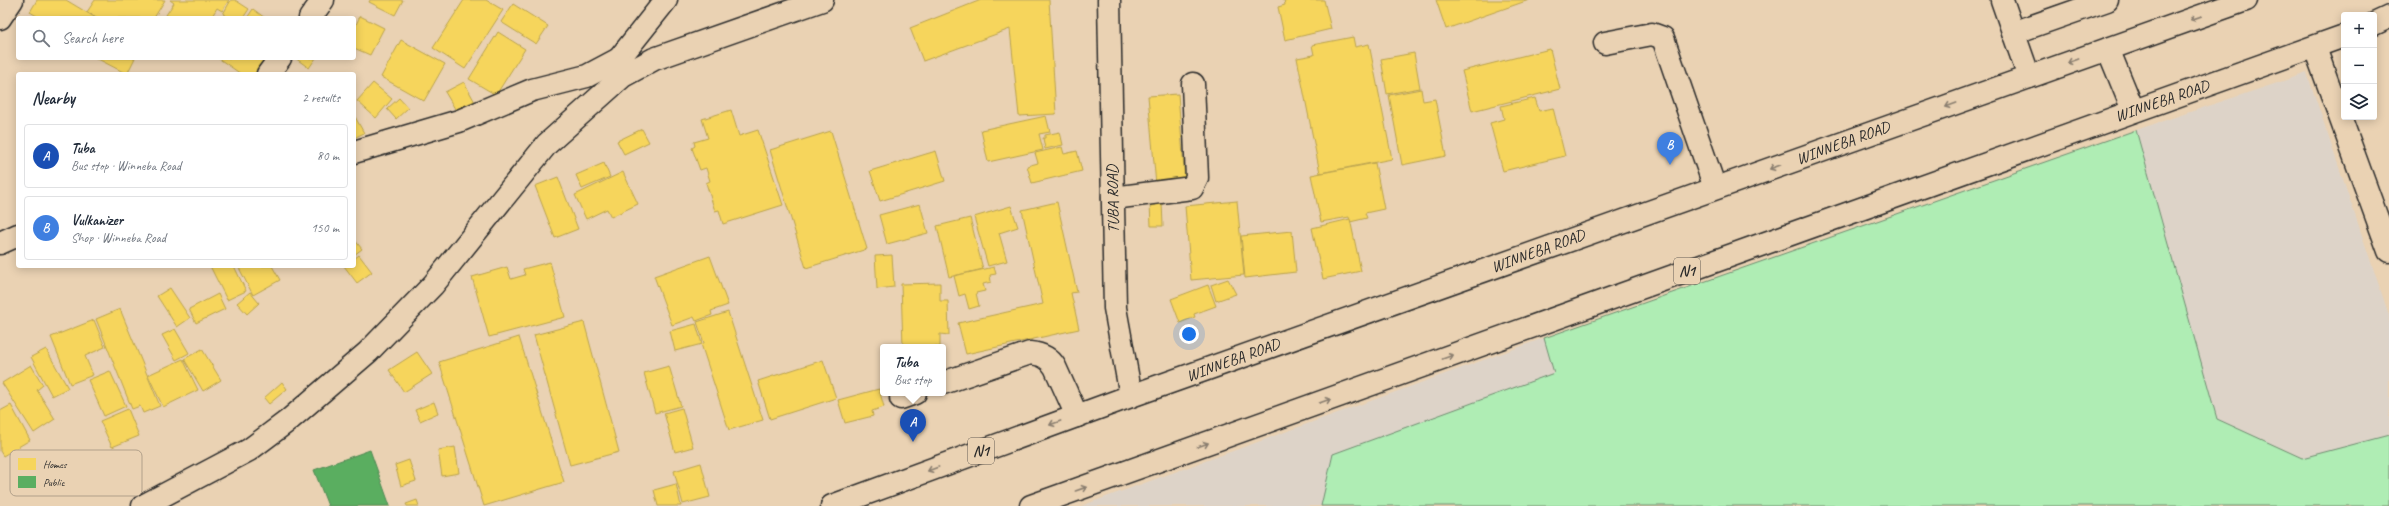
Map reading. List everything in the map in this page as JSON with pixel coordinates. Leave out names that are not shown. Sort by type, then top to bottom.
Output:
[{"type":"main road","points":[[0,18],[12,0]]},
{"type":"main road","points":[[311,16],[323,0]]},
{"type":"main road","points":[[143,506],[249,450],[289,420],[368,352],[433,285],[547,144],[621,67],[666,0]]},
{"type":"main road","points":[[356,151],[459,121],[532,90],[654,59],[822,0]]},
{"type":"main road","name":"TUBA ROAD","points":[[1109,0],[1115,308],[1131,396]]},
{"type":"main road","points":[[2002,0],[2029,77]]},
{"type":"main road","points":[[2013,33],[2107,0]]},
{"type":"main road","name":"WINNEBA ROAD","points":[[832,506],[1131,396],[2245,0]]},
{"type":"main road","points":[[2377,23],[2389,17]]},
{"type":"main road","points":[[1605,43],[1652,34],[1663,38],[1715,188]]},
{"type":"main road","name":"WINNEBA ROAD","points":[[1030,506],[2133,110],[2315,48],[2341,37]]},
{"type":"main road","points":[[2315,48],[2389,251]]},
{"type":"main road","points":[[2108,49],[2133,110]]},
{"type":"main road","points":[[270,72],[278,60]]},
{"type":"main road","points":[[1113,198],[1192,188],[1197,178],[1193,84]]},
{"type":"main road","points":[[0,243],[16,236]]},
{"type":"main road","points":[[946,382],[1030,353],[1040,354],[1051,360],[1077,416]]},
{"type":"shaded area","points":[[2307,73],[2389,315],[2389,435],[2302,458],[2217,419],[2136,130]]},
{"type":"shaded area","points":[[1544,338],[1554,373],[1333,454],[1321,506],[1081,506]]},
{"type":"green space","points":[[2136,130],[2217,419],[2302,458],[2389,435],[2389,506],[1321,506],[1333,454],[1554,373],[1544,338]]},
{"type":"building: Homes","points":[[37,0],[66,0],[93,16],[37,16],[30,12]]},
{"type":"building: Homes","points":[[95,0],[165,0],[155,16],[94,16],[87,12]]},
{"type":"building: Homes","points":[[170,0],[229,0],[222,11],[217,8],[212,16],[166,15],[174,3]]},
{"type":"building: Homes","points":[[231,0],[235,0],[249,9],[244,16],[226,16],[223,14]]},
{"type":"building: Homes","points":[[370,0],[403,0],[395,15],[369,2]]},
{"type":"building: Homes","points":[[464,0],[486,0],[503,10],[465,69],[433,48]]},
{"type":"building: Homes","points":[[981,0],[1049,0],[1056,114],[1019,116],[1010,29],[923,61],[910,28]]},
{"type":"building: Homes","points":[[1284,0],[1324,0],[1331,29],[1285,40],[1278,7],[1285,5]]},
{"type":"building: Homes","points":[[1436,0],[1529,0],[1446,29]]},
{"type":"building: Homes","points":[[513,4],[548,26],[536,44],[501,22]]},
{"type":"building: Homes","points":[[253,9],[262,16],[248,16]]},
{"type":"building: Homes","points":[[360,16],[384,28],[370,55],[356,49],[356,25]]},
{"type":"building: Homes","points":[[498,32],[525,49],[496,95],[469,79]]},
{"type":"building: Homes","points":[[1353,37],[1355,47],[1369,44],[1392,159],[1320,173],[1297,58],[1314,55],[1312,45]]},
{"type":"building: Homes","points":[[401,40],[445,64],[424,101],[381,77]]},
{"type":"building: Homes","points":[[1550,49],[1560,89],[1472,111],[1462,71]]},
{"type":"building: Homes","points":[[1414,53],[1420,88],[1387,94],[1381,59]]},
{"type":"building: Homes","points":[[100,60],[134,60],[128,72],[123,72]]},
{"type":"building: Homes","points":[[221,60],[267,60],[256,72],[238,72]]},
{"type":"building: Homes","points":[[298,60],[315,60],[309,68]]},
{"type":"building: Homes","points":[[464,82],[476,104],[458,114],[445,92]]},
{"type":"building: Homes","points":[[373,83],[392,99],[376,118],[357,101]]},
{"type":"building: Homes","points":[[1421,89],[1423,101],[1435,99],[1446,156],[1402,165],[1389,95]]},
{"type":"building: Homes","points":[[1178,94],[1185,182],[1156,185],[1148,96]]},
{"type":"building: Homes","points":[[399,98],[408,108],[396,119],[387,109]]},
{"type":"building: Homes","points":[[1535,98],[1539,111],[1553,108],[1565,156],[1503,171],[1490,123],[1504,119],[1501,106]]},
{"type":"building: Homes","points":[[731,110],[739,136],[758,130],[783,205],[723,224],[719,210],[715,211],[706,183],[710,181],[706,168],[700,170],[692,148],[695,146],[694,142],[708,138],[702,119]]},
{"type":"building: Homes","points":[[1046,116],[1050,132],[1039,134],[1043,150],[988,162],[981,130]]},
{"type":"building: Homes","points":[[356,119],[364,133],[356,137]]},
{"type":"building: Homes","points":[[642,129],[649,142],[624,154],[617,141]]},
{"type":"building: Homes","points":[[831,131],[867,249],[806,268],[770,150]]},
{"type":"building: Homes","points":[[1060,132],[1063,145],[1045,149],[1043,138],[1045,138],[1045,135]]},
{"type":"building: Homes","points":[[1062,147],[1064,154],[1077,151],[1082,171],[1032,183],[1027,166],[1038,163],[1035,153]]},
{"type":"building: Homes","points":[[936,151],[945,181],[880,201],[870,171]]},
{"type":"building: Homes","points":[[604,163],[610,177],[582,189],[576,175]]},
{"type":"building: Homes","points":[[1375,163],[1384,209],[1365,213],[1367,218],[1350,222],[1349,217],[1321,222],[1311,175]]},
{"type":"building: Homes","points":[[623,172],[638,204],[611,217],[607,209],[586,219],[575,195]]},
{"type":"building: Homes","points":[[558,177],[578,229],[555,238],[535,186]]},
{"type":"building: Homes","points":[[1237,201],[1244,275],[1191,280],[1185,206]]},
{"type":"building: Homes","points":[[1057,202],[1077,292],[1071,293],[1079,329],[966,354],[958,323],[1043,304],[1022,210]]},
{"type":"building: Homes","points":[[1162,202],[1163,226],[1151,226],[1150,203]]},
{"type":"building: Homes","points":[[920,204],[928,233],[887,244],[879,215]]},
{"type":"building: Homes","points":[[1011,206],[1018,227],[999,233],[1007,261],[988,266],[974,217]]},
{"type":"building: Homes","points":[[970,218],[983,269],[949,277],[937,226]]},
{"type":"building: Homes","points":[[1350,219],[1361,271],[1323,279],[1312,228]]},
{"type":"building: Homes","points":[[1292,231],[1296,272],[1245,278],[1241,236]]},
{"type":"building: Homes","points":[[356,242],[362,249],[356,254]]},
{"type":"building: Homes","points":[[359,255],[372,272],[357,283],[346,268],[356,268],[356,257]]},
{"type":"building: Homes","points":[[892,255],[894,287],[877,289],[875,256]]},
{"type":"building: Homes","points":[[710,256],[728,305],[711,311],[712,315],[696,321],[694,317],[672,325],[654,276]]},
{"type":"building: Homes","points":[[550,262],[565,317],[489,337],[472,277],[507,267],[511,279],[525,275],[523,269]]},
{"type":"building: Homes","points":[[994,267],[996,274],[990,275],[991,282],[983,284],[985,291],[976,293],[979,306],[969,309],[965,294],[959,296],[954,276]]},
{"type":"building: Homes","points":[[211,268],[235,268],[246,291],[227,300]]},
{"type":"building: Homes","points":[[239,268],[273,268],[280,280],[253,295]]},
{"type":"building: Homes","points":[[1228,279],[1236,294],[1216,301],[1211,285]]},
{"type":"building: Homes","points":[[940,283],[940,301],[948,301],[949,335],[940,334],[940,344],[903,344],[901,284]]},
{"type":"building: Homes","points":[[1208,285],[1216,306],[1194,314],[1195,317],[1180,323],[1171,299]]},
{"type":"building: Homes","points":[[170,288],[190,318],[177,327],[157,296]]},
{"type":"building: Homes","points":[[250,292],[259,303],[247,314],[237,303]]},
{"type":"building: Homes","points":[[218,294],[225,309],[196,323],[189,309]]},
{"type":"building: Homes","points":[[120,309],[160,406],[143,413],[140,406],[132,409],[96,319]]},
{"type":"building: Homes","points":[[728,312],[763,420],[729,430],[701,344],[704,343],[697,322]]},
{"type":"building: Homes","points":[[94,320],[105,347],[85,356],[93,375],[70,384],[51,337]]},
{"type":"building: Homes","points":[[584,322],[619,452],[570,465],[534,335]]},
{"type":"building: Homes","points":[[696,324],[702,344],[675,351],[670,331]]},
{"type":"building: Homes","points":[[175,329],[189,353],[176,360],[162,335]]},
{"type":"building: Homes","points":[[519,337],[564,482],[484,506],[439,362]]},
{"type":"building: Homes","points":[[46,349],[68,388],[52,396],[31,357]]},
{"type":"building: Homes","points":[[202,349],[221,380],[203,391],[184,359]]},
{"type":"building: Homes","points":[[417,352],[432,374],[404,392],[389,370]]},
{"type":"building: Homes","points":[[183,359],[198,390],[163,407],[148,375]]},
{"type":"building: Homes","points":[[823,360],[836,398],[770,419],[758,381]]},
{"type":"building: Homes","points":[[31,365],[43,385],[37,390],[55,419],[34,433],[2,383]]},
{"type":"building: Homes","points":[[669,366],[681,406],[655,413],[644,373]]},
{"type":"building: Homes","points":[[110,371],[126,406],[104,416],[88,380]]},
{"type":"building: Homes","points":[[282,382],[287,389],[269,404],[264,398]]},
{"type":"building: Homes","points":[[879,389],[884,407],[872,411],[873,416],[845,423],[838,400]]},
{"type":"building: Homes","points":[[434,402],[438,413],[420,421],[415,410]]},
{"type":"building: Homes","points":[[11,405],[30,440],[13,450],[10,450],[10,452],[3,456],[0,451],[0,411]]},
{"type":"building: Homes","points":[[682,408],[693,447],[675,452],[664,413]]},
{"type":"building: Homes","points":[[128,409],[139,436],[112,447],[100,421]]},
{"type":"building: Homes","points":[[455,447],[459,473],[442,476],[438,450]]},
{"type":"building: Homes","points":[[409,460],[416,481],[401,486],[395,465]]},
{"type":"building: Homes","points":[[701,463],[710,497],[683,504],[674,471]]},
{"type":"building: Homes","points":[[676,484],[681,506],[658,506],[654,490]]},
{"type":"building: Homes","points":[[417,500],[419,506],[407,506],[406,504]]},
{"type":"building: Public","points":[[370,450],[390,506],[328,506],[314,470]]},
{"type":"place","name":"Vulkanizer","points":[[1670,165]]},
{"type":"place","name":"Tuba","points":[[913,442]]}]
